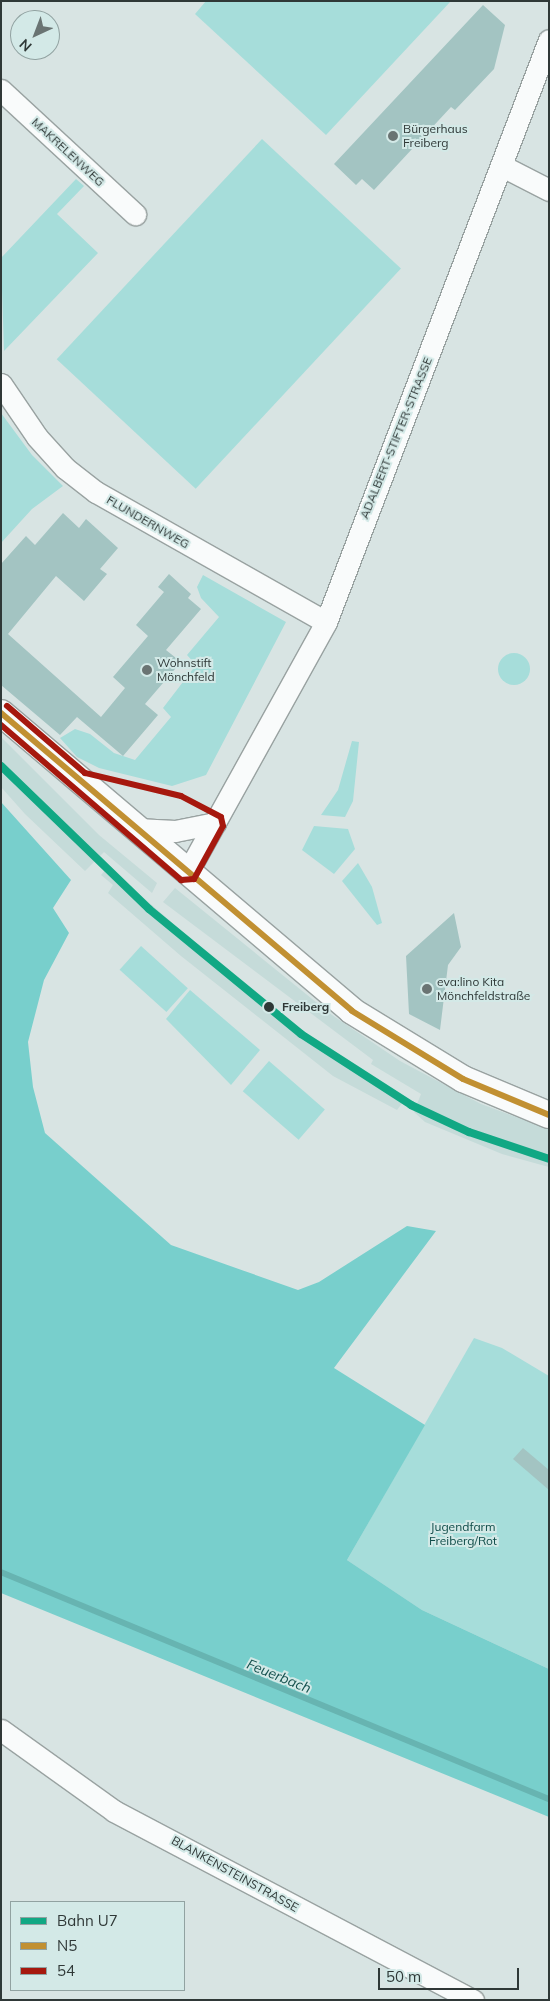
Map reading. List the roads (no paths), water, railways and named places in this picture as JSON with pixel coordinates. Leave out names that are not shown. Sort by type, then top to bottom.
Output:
[{"type":"main road","points":[[1,713],[276,950],[387,1035],[463,1080],[549,1115]]},
{"type":"street","name":"ADALBERT-STIFTER-STRASSE","points":[[187,873],[326,622],[356,537],[502,166],[549,40]]},
{"type":"street","name":"MAKRELENWEG","points":[[1,90],[135,214]]},
{"type":"street","points":[[502,166],[549,190]]},
{"type":"street","name":"FLUNDERNWEG","points":[[1,384],[37,437],[65,468],[96,492],[326,622]]},
{"type":"street","points":[[137,829],[175,831],[215,822]]},
{"type":"street","name":"BLANKENSTEINSTRASSE","points":[[4,1732],[114,1811],[473,2000]]},
{"type":"waterway","name":"Feuerbach","points":[[1,1572],[549,1799]]},
{"type":"rail line","name":"U7","points":[[1,766],[149,909],[301,1034],[411,1105],[469,1132],[549,1159]]},
{"type":"place","name":"Bürgerhaus Freiberg","points":[[393,136]]},
{"type":"place","name":"Wohnstift Mönchfeld","points":[[147,670]]},
{"type":"place","name":"eva:lino Kita Mönchfeldstraße","points":[[427,989]]},
{"type":"place","name":"Freiberg","points":[[269,1007]]},
{"type":"park label","name":"Jugendfarm Freiberg/Rot","points":[[463,1534]]}]
